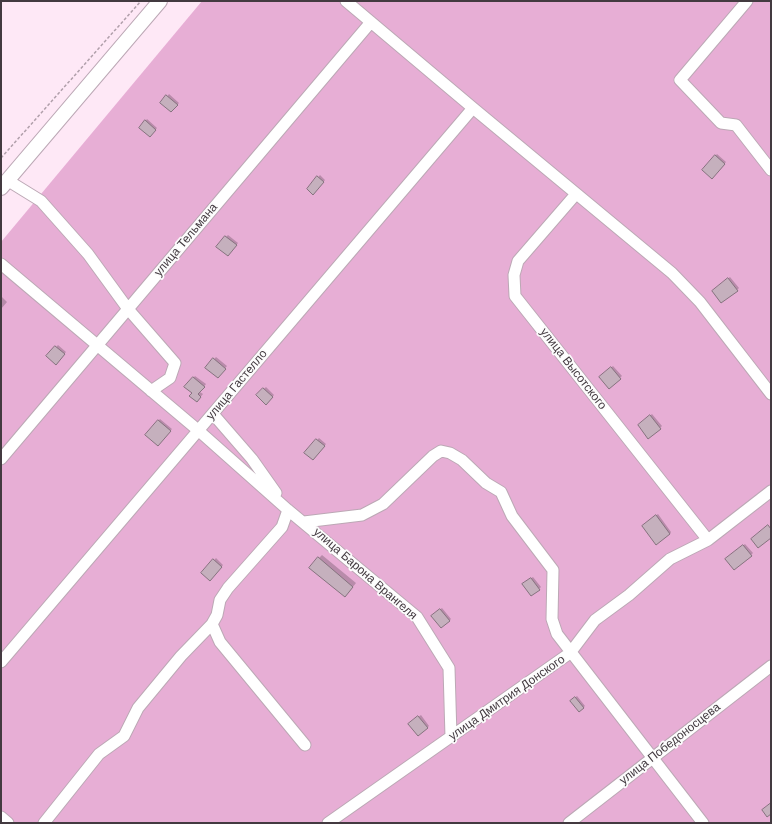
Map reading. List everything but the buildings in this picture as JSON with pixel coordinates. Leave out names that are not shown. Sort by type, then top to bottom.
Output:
[{"type":"main road","points":[[4,184],[160,1]]},
{"type":"street","points":[[346,1],[672,273],[700,302],[771,394]]},
{"type":"street","points":[[747,1],[680,80],[721,123],[736,125],[771,170]]},
{"type":"street","name":"улица Тельмана","points":[[1,458],[371,22]]},
{"type":"street","name":"улица Гастелло","points":[[1,662],[473,108]]},
{"type":"street","points":[[4,184],[41,201],[88,254],[128,309],[175,362],[170,378],[151,391]]},
{"type":"street","name":"улица Высотского","points":[[576,194],[518,261],[514,275],[515,296],[708,540]]},
{"type":"street","points":[[1,264],[199,431],[288,510]]},
{"type":"street","points":[[213,414],[252,459],[288,510]]},
{"type":"street","points":[[304,522],[362,515],[383,504],[433,456],[441,451],[450,452],[462,460],[486,483],[501,492],[512,516],[553,570],[552,619],[557,634],[570,653],[653,757],[703,823]]},
{"type":"street","name":"улица Дмитрия Донского","points":[[328,823],[570,653],[595,620],[628,596],[670,559],[708,540],[771,491]]},
{"type":"street","points":[[44,823],[99,754],[124,736],[138,708],[181,656],[212,624],[220,600],[228,588],[282,527],[288,510]]},
{"type":"street","name":"улица Барона Врангеля","points":[[288,510],[417,617],[449,668],[451,737]]},
{"type":"street","points":[[212,624],[220,642],[305,745]]},
{"type":"street","name":"улица Победоносцева","points":[[569,823],[771,666]]},
{"type":"street","points":[[1,817],[8,823]]},
{"type":"path","points":[[1,158],[141,1]]},
{"type":"shaded area","points":[[202,1],[771,1],[771,823],[1,823],[1,242]]}]
